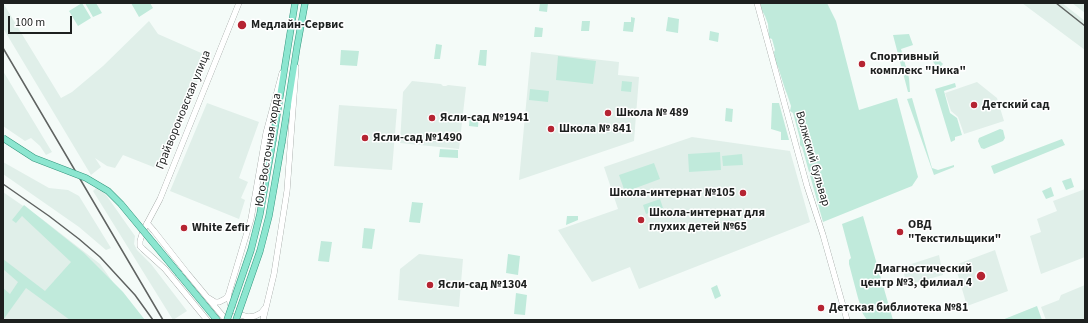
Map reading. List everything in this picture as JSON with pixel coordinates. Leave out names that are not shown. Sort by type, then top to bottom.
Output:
[{"type":"main road","name":"Грайвороновская улица","points":[[207,320],[165,269],[140,246],[140,236],[160,199],[239,3]]},
{"type":"main road","points":[[292,3],[292,18]]},
{"type":"main road","name":"Юго-Восточная хорда","points":[[226,320],[240,285],[258,221],[268,174],[295,3]]},
{"type":"main road","name":"Юго-Восточная хорда","points":[[236,320],[260,251],[273,195],[297,47],[306,3]]},
{"type":"main road","name":"Волжский бульвар","points":[[757,3],[807,186],[823,235],[847,320]]},
{"type":"main road","points":[[263,320],[274,274],[287,192],[297,47]]},
{"type":"main road","points":[[207,297],[215,302],[219,302],[225,299],[228,292],[250,219],[266,133],[285,59]]},
{"type":"main road","points":[[3,138],[34,158],[86,178],[108,191],[125,209],[216,320]]},
{"type":"main road","points":[[147,223],[226,320]]},
{"type":"main road","points":[[228,292],[229,302],[232,309],[238,314],[244,316],[251,317],[258,315],[264,310],[268,303]]},
{"type":"shaded area","points":[[3,3],[61,98],[72,92],[103,66],[149,21],[158,34],[208,56],[161,170],[123,155],[115,168],[107,166],[95,158],[101,167],[91,175],[3,28]]},
{"type":"shaded area","points":[[1022,3],[1062,3],[1085,21],[1085,50]]},
{"type":"shaded area","points":[[1072,3],[1085,3],[1085,13]]},
{"type":"shaded area","points":[[531,52],[619,62],[618,75],[639,77],[634,141],[519,180]]},
{"type":"shaded area","points":[[3,71],[52,152],[46,155],[40,146],[31,138],[25,141],[3,126]]},
{"type":"shaded area","name":"Ясли-сад №1941","points":[[412,81],[441,84],[443,86],[448,85],[466,87],[459,149],[400,143],[403,92]]},
{"type":"shaded area","name":"Детский сад","points":[[977,82],[997,98],[1004,121],[964,134],[958,117],[951,111],[945,93]]},
{"type":"shaded area","points":[[207,103],[259,122],[239,178],[248,182],[241,198],[245,200],[239,219],[170,191]]},
{"type":"shaded area","name":"Ясли-сад №1490","points":[[339,105],[397,109],[392,170],[334,166]]},
{"type":"shaded area","points":[[692,137],[790,151],[810,222],[639,289],[630,267],[592,282],[558,230],[618,209],[604,167]]},
{"type":"shaded area","points":[[3,162],[49,188],[68,190],[79,196],[111,248],[106,250],[79,227],[3,174]]},
{"type":"shaded area","points":[[99,185],[135,236],[134,244],[137,250],[151,264],[187,311],[173,320],[93,191]]},
{"type":"shaded area","points":[[1085,189],[1085,257],[1041,274],[1030,236],[1041,232],[1037,219],[1057,211],[1053,201]]},
{"type":"shaded area","points":[[3,192],[42,219],[100,264],[140,320],[3,320]]},
{"type":"shaded area","name":"Диагностический центр №3, филиал 4","points":[[995,250],[1008,291],[967,306],[955,265]]},
{"type":"shaded area","name":"Ясли-сад №1304","points":[[419,254],[463,259],[459,307],[398,300],[400,269]]},
{"type":"shaded area","points":[[939,255],[943,275],[907,285],[902,267]]},
{"type":"shaded area","points":[[1085,285],[1085,320],[1046,320],[1041,307],[1059,300],[1061,295]]},
{"type":"green space","points":[[82,3],[91,18],[78,26],[69,11]]},
{"type":"green space","points":[[85,3],[96,3],[102,13],[93,17]]},
{"type":"green space","points":[[131,3],[150,3],[153,8],[139,17]]},
{"type":"green space","points":[[540,3],[548,3],[547,12],[539,11]]},
{"type":"green space","points":[[760,3],[827,3],[836,21],[859,110],[897,98],[918,177],[912,186],[823,222],[802,147],[800,145],[800,139],[793,113],[790,111],[791,106],[778,67],[775,63],[775,50],[772,39],[769,38],[768,24],[761,9]]},
{"type":"green space","points":[[631,17],[635,18],[633,32],[623,31],[624,22],[631,22]]},
{"type":"green space","points":[[668,17],[679,19],[678,33],[666,31]]},
{"type":"green space","points":[[582,21],[590,21],[589,31],[581,31]]},
{"type":"green space","points":[[535,27],[543,28],[542,37],[534,37]]},
{"type":"green space","points":[[710,31],[719,33],[718,42],[709,40]]},
{"type":"green space","points":[[909,34],[913,45],[901,49],[909,78],[910,92],[908,92],[893,35]]},
{"type":"green space","points":[[436,44],[442,45],[440,59],[434,59]]},
{"type":"green space","points":[[341,50],[359,51],[357,66],[340,65]]},
{"type":"green space","points":[[480,50],[487,50],[486,66],[478,65]]},
{"type":"green space","points":[[558,56],[596,61],[593,84],[556,80]]},
{"type":"green space","points":[[935,56],[943,64],[938,69],[930,57]]},
{"type":"green space","points":[[622,81],[632,82],[631,92],[621,91]]},
{"type":"green space","points":[[955,83],[956,87],[944,91],[950,113],[957,118],[962,135],[955,137],[955,140],[951,142],[935,89]]},
{"type":"green space","points":[[530,89],[549,91],[548,102],[529,100]]},
{"type":"green space","points":[[912,98],[932,168],[938,170],[954,165],[954,167],[934,175],[907,99]]},
{"type":"green space","points":[[772,103],[779,103],[789,140],[781,140],[781,132],[771,129]]},
{"type":"green space","points":[[726,108],[733,109],[732,122],[725,121]]},
{"type":"green space","points":[[470,115],[479,115],[478,127],[469,126]]},
{"type":"green space","points":[[1000,129],[1003,130],[1005,138],[1003,141],[984,149],[981,148],[978,141],[979,138]]},
{"type":"green space","points":[[1062,139],[1065,145],[994,174],[991,166]]},
{"type":"green space","points":[[440,149],[458,150],[458,158],[439,157]]},
{"type":"green space","points":[[720,152],[721,170],[689,172],[688,154]]},
{"type":"green space","points":[[742,154],[743,165],[723,166],[722,156]]},
{"type":"green space","points":[[654,163],[660,179],[625,192],[619,175]]},
{"type":"green space","points":[[1071,178],[1074,187],[1066,190],[1062,181]]},
{"type":"green space","points":[[1051,187],[1054,196],[1046,199],[1042,191]]},
{"type":"green space","points":[[660,199],[663,208],[646,214],[643,205]]},
{"type":"green space","points":[[412,202],[423,203],[420,223],[409,222]]},
{"type":"green space","points":[[24,205],[84,253],[123,292],[145,320],[70,320],[26,288],[3,320],[3,288],[10,294],[18,282],[3,269],[3,259],[45,291],[71,262],[22,216],[16,223],[12,220]]},
{"type":"green space","points":[[567,216],[578,216],[578,220],[566,225]]},
{"type":"green space","points":[[863,216],[893,320],[867,320],[863,314],[858,298],[849,264],[849,260],[851,258],[842,224]]},
{"type":"green space","points":[[364,228],[375,229],[372,249],[362,248]]},
{"type":"green space","points":[[321,241],[332,242],[329,262],[318,261]]},
{"type":"green space","points":[[508,254],[520,256],[518,275],[506,273]]},
{"type":"green space","points":[[717,285],[721,296],[715,299],[711,288]]},
{"type":"green space","points":[[516,293],[527,295],[525,315],[514,314]]},
{"type":"green space","points":[[1037,306],[1042,320],[1002,320]]},
{"type":"railway","points":[[1056,3],[1085,26]]},
{"type":"railway","points":[[3,48],[163,320]]},
{"type":"railway","points":[[3,184],[49,216],[100,257],[135,295],[153,320]]},
{"type":"place","name":"Медлайн-Сервис","points":[[242,25]]},
{"type":"place","name":"Спортивный комплекс \"Ника\"","points":[[862,64]]},
{"type":"place","name":"Детский сад","points":[[974,105]]},
{"type":"place","name":"Школа № 489","points":[[608,113]]},
{"type":"place","name":"Ясли-сад №1941","points":[[432,118]]},
{"type":"place","name":"Школа № 841","points":[[551,129]]},
{"type":"place","name":"Ясли-сад №1490","points":[[365,138]]},
{"type":"place","name":"Школа-интернат №105","points":[[743,193]]},
{"type":"place","name":"Школа-интернат для глухих детей №65","points":[[641,220]]},
{"type":"place","name":"White Zefir","points":[[184,228]]},
{"type":"place","name":"ОВД \"Текстильщики\"","points":[[900,232]]},
{"type":"place","name":"Диагностический центр №3, филиал 4","points":[[981,276]]},
{"type":"place","name":"Ясли-сад №1304","points":[[430,285]]},
{"type":"place","name":"Детская библиотека №81","points":[[821,308]]}]
